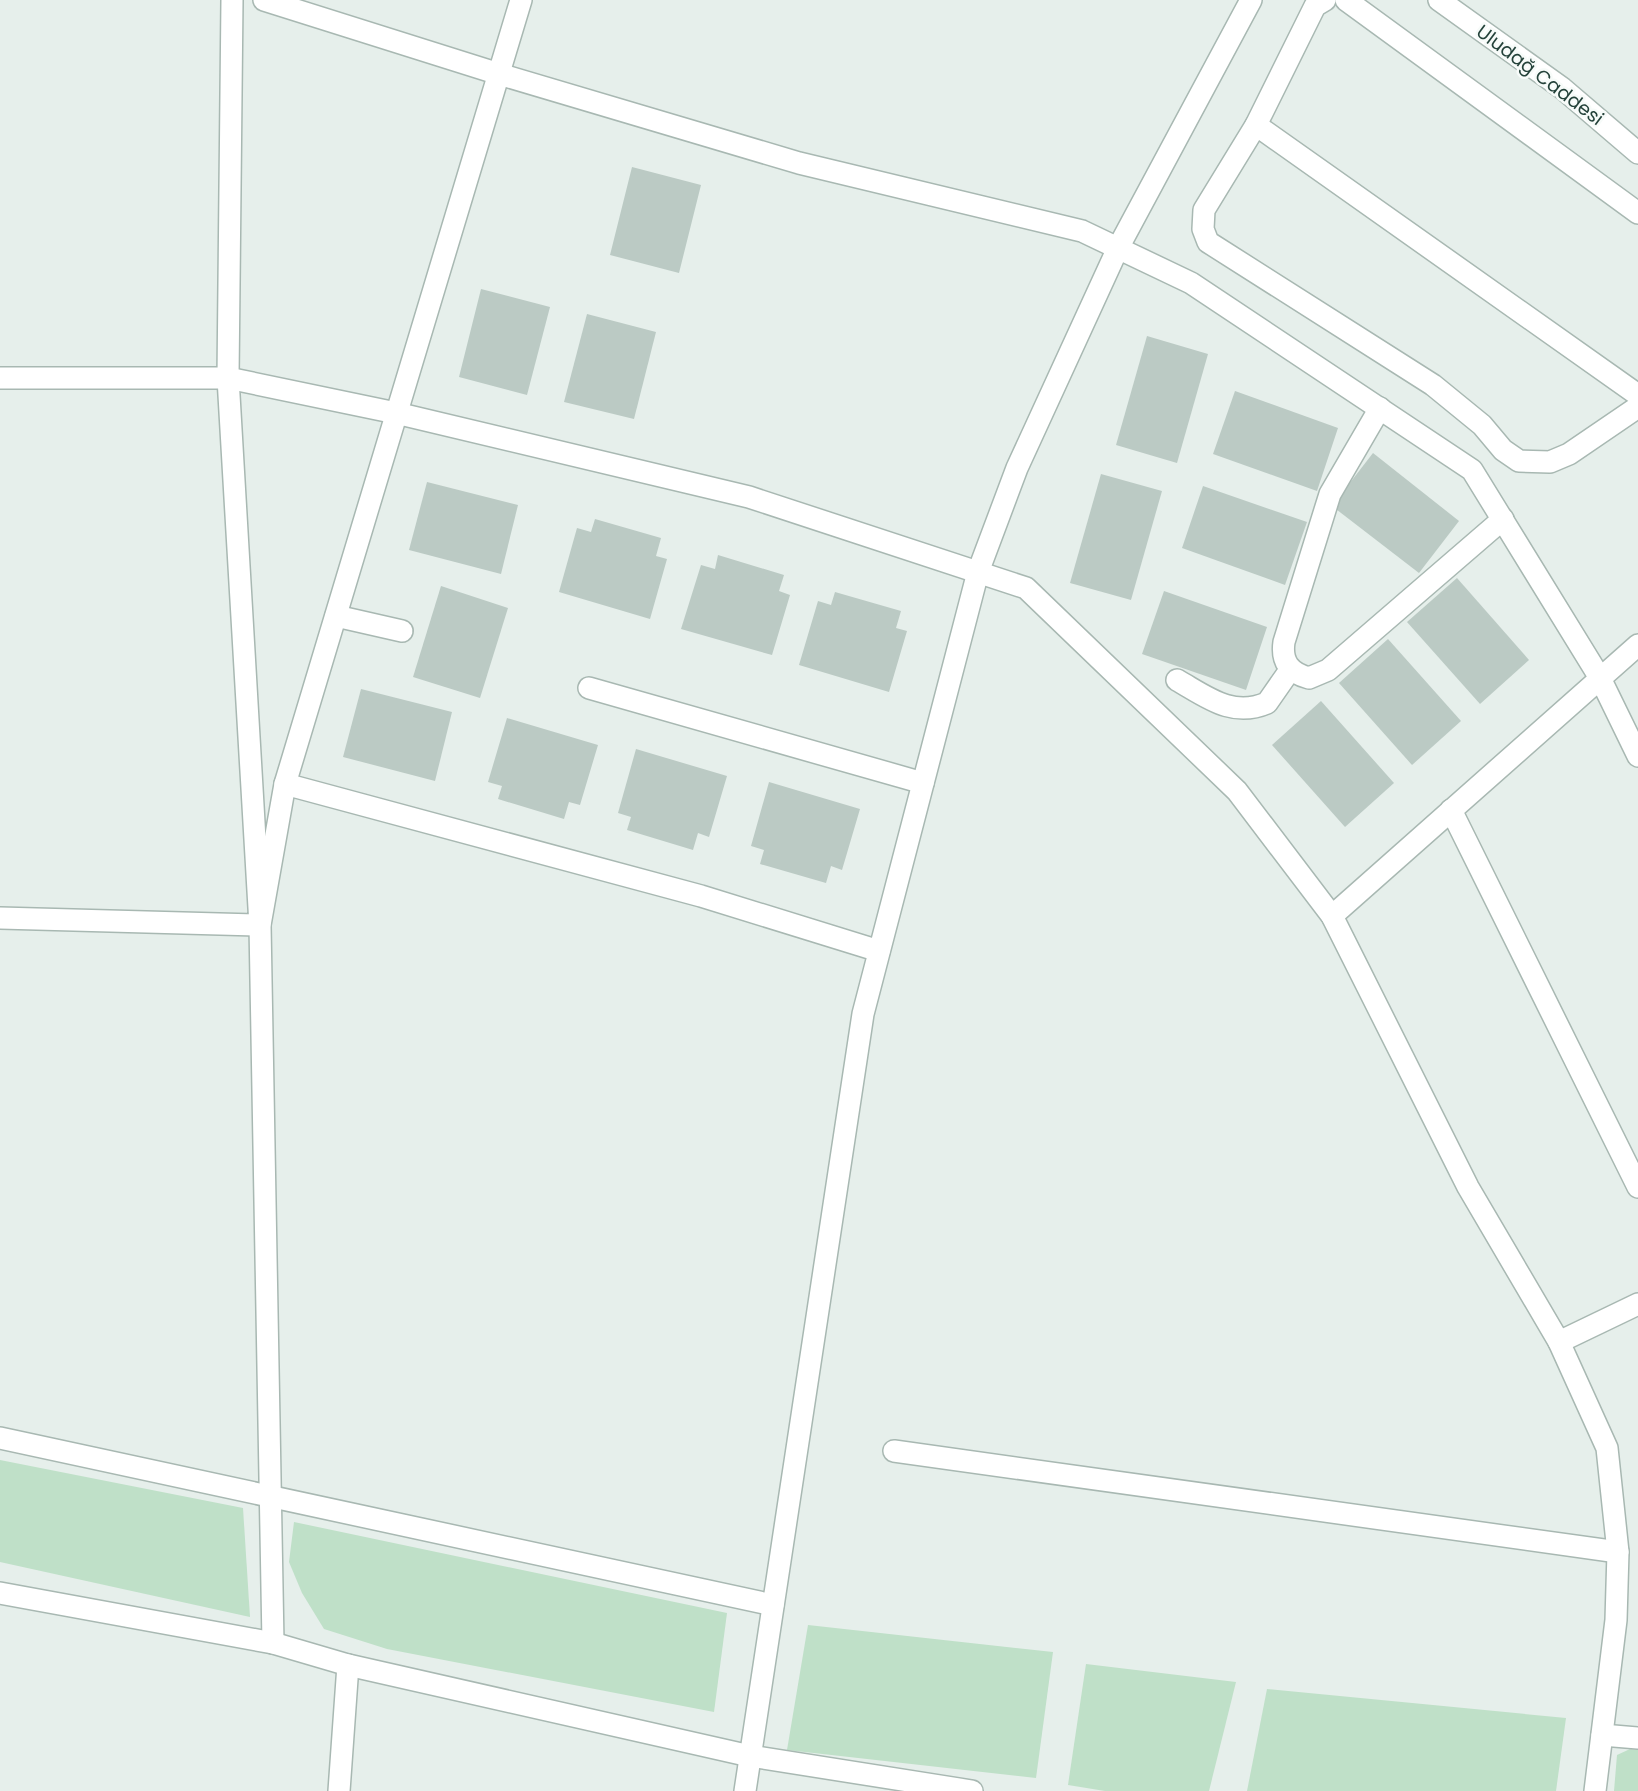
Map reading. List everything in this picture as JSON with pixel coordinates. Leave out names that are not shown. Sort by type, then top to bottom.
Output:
[{"type":"street","points":[[232,0],[228,378],[260,925],[273,1643]]},
{"type":"street","points":[[264,0],[499,74],[799,163],[1082,232],[1191,283],[1472,470],[1600,678],[1638,756]]},
{"type":"street","points":[[260,925],[285,784],[521,0]]},
{"type":"street","points":[[745,1791],[863,1014],[978,572],[1017,468],[1118,248],[1251,0]]},
{"type":"street","points":[[1325,0],[1315,6],[1256,124],[1204,210],[1203,229],[1208,242],[1433,385],[1482,425],[1503,450],[1519,461],[1532,464],[1559,458],[1638,407]]},
{"type":"street","points":[[1346,0],[1638,213]]},
{"type":"street","name":"Uludağ Caddesi","points":[[1439,0],[1562,88],[1638,153]]},
{"type":"street","points":[[1256,124],[1638,395]]},
{"type":"street","points":[[0,378],[228,378],[396,413],[749,497],[1026,588],[1237,791],[1332,916],[1468,1187],[1559,1342],[1607,1448],[1618,1552],[1616,1620],[1595,1791]]},
{"type":"street","points":[[1380,408],[1330,494],[1284,642],[1284,662],[1290,670],[1309,678],[1328,670],[1503,519]]},
{"type":"street","points":[[335,616],[402,631]]},
{"type":"street","points":[[1332,916],[1638,645]]},
{"type":"street","points":[[1177,680],[1225,707],[1244,710],[1267,704],[1290,670]]},
{"type":"street","points":[[589,688],[923,783]]},
{"type":"street","points":[[285,784],[701,896],[879,951]]},
{"type":"street","points":[[1451,810],[1638,1187]]},
{"type":"street","points":[[0,918],[260,925]]},
{"type":"street","points":[[1559,1342],[1638,1304]]},
{"type":"street","points":[[0,1438],[773,1605]]},
{"type":"street","points":[[894,1451],[1618,1552]]},
{"type":"street","points":[[0,1593],[273,1643],[348,1665],[750,1756],[972,1791]]},
{"type":"street","points":[[339,1791],[348,1665]]},
{"type":"street","points":[[1602,1735],[1638,1738]]},
{"type":"green space","points":[[0,1460],[243,1508],[250,1617],[0,1562]]},
{"type":"green space","points":[[294,1522],[727,1613],[714,1712],[387,1649],[324,1629],[302,1593],[289,1562]]},
{"type":"green space","points":[[808,1625],[1053,1652],[1036,1778],[787,1750]]},
{"type":"green space","points":[[1086,1664],[1236,1682],[1209,1791],[1105,1791],[1068,1785]]},
{"type":"green space","points":[[1267,1689],[1566,1718],[1556,1791],[1247,1791]]},
{"type":"green space","points":[[1630,1749],[1638,1750],[1638,1791],[1614,1791],[1617,1755]]},
{"type":"building","points":[[632,167],[701,185],[679,273],[610,255]]},
{"type":"building","points":[[481,289],[550,307],[527,395],[459,377]]},
{"type":"building","points":[[587,314],[656,332],[634,419],[564,402]]},
{"type":"building","points":[[1147,336],[1208,354],[1177,463],[1116,445]]},
{"type":"building","points":[[1235,391],[1338,428],[1317,491],[1213,454]]},
{"type":"building","points":[[1373,453],[1459,521],[1419,573],[1332,506]]},
{"type":"building","points":[[1101,474],[1162,491],[1131,600],[1070,583]]},
{"type":"building","points":[[427,482],[518,505],[501,574],[409,550]]},
{"type":"building","points":[[1203,486],[1307,522],[1285,585],[1182,548]]},
{"type":"building","points":[[595,519],[661,538],[656,556],[667,559],[650,619],[559,592],[577,528],[591,532]]},
{"type":"building","points":[[718,555],[784,575],[779,591],[790,595],[772,655],[681,629],[701,565],[715,569]]},
{"type":"building","points":[[1457,578],[1529,660],[1480,704],[1407,622]]},
{"type":"building","points":[[441,586],[508,608],[480,698],[413,677]]},
{"type":"building","points":[[1164,591],[1267,627],[1246,690],[1142,654]]},
{"type":"building","points":[[835,592],[901,611],[896,628],[907,631],[889,692],[799,665],[818,601],[831,605]]},
{"type":"building","points":[[1388,639],[1461,721],[1412,765],[1339,683]]},
{"type":"building","points":[[361,689],[452,712],[435,781],[343,757]]},
{"type":"building","points":[[1321,701],[1394,783],[1345,827],[1272,745]]},
{"type":"building","points":[[507,718],[598,745],[580,805],[569,802],[564,819],[498,799],[502,786],[488,782]]},
{"type":"building","points":[[636,749],[727,776],[709,837],[698,833],[693,850],[627,830],[631,817],[618,813]]},
{"type":"building","points":[[769,782],[860,809],[842,870],[831,866],[826,883],[760,864],[764,850],[751,846]]}]
